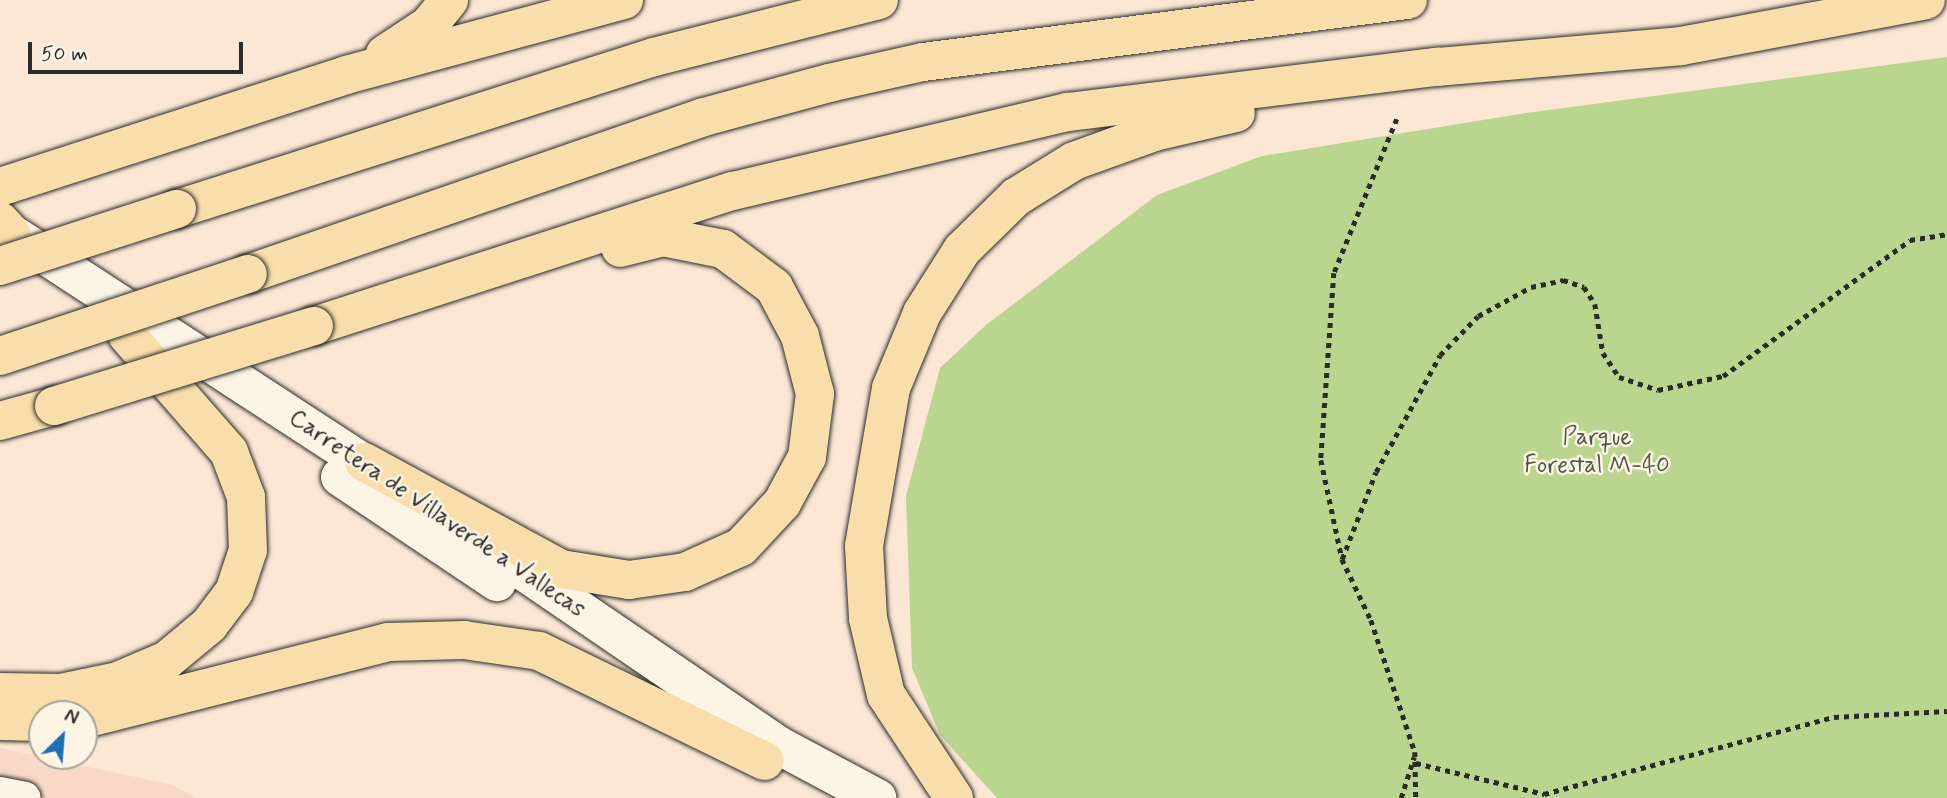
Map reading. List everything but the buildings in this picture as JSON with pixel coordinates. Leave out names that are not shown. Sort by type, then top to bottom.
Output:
[{"type":"highway","points":[[346,75],[429,25],[449,0]]},
{"type":"highway","points":[[0,187],[346,75],[624,0]]},
{"type":"highway","points":[[2,240],[177,209],[654,57],[879,0]]},
{"type":"highway","points":[[0,356],[704,117],[829,83],[923,62],[1408,0]]},
{"type":"highway","points":[[0,421],[314,326],[733,191],[1068,112],[1437,67],[1681,46],[1926,0]]},
{"type":"highway","points":[[954,798],[886,695],[868,618],[864,547],[891,388],[922,313],[962,250],[1016,197],[1074,161],[1154,132],[1437,67]]},
{"type":"highway","points":[[364,462],[562,569],[629,580],[685,572],[741,547],[782,503],[807,457],[815,394],[800,336],[774,287],[723,249],[663,237],[508,278],[423,291]]},
{"type":"highway","points":[[0,692],[60,693],[118,681],[167,660],[209,625],[233,592],[248,550],[246,497],[229,452],[127,335]]},
{"type":"highway","points":[[98,715],[388,642],[464,640],[539,651],[765,761]]},
{"type":"highway","points":[[0,720],[28,721]]},
{"type":"main road","name":"Carretera de Villaverde a Vallecas","points":[[2,240],[127,335],[765,761],[827,798]]},
{"type":"main road","name":"Carretera de Villaverde a Vallecas","points":[[2,240],[364,462],[776,744],[877,798]]},
{"type":"street","points":[[0,793],[25,798]]},
{"type":"path","points":[[1398,119],[1334,273],[1321,460],[1342,559],[1371,620],[1415,752],[1416,798]]},
{"type":"path","points":[[1342,559],[1376,472],[1440,355],[1478,316],[1531,287],[1563,280],[1584,287],[1595,304],[1604,353],[1619,377],[1658,390],[1723,376],[1910,240],[1947,234]]},
{"type":"path","points":[[1416,763],[1544,794],[1834,717],[1947,711]]},
{"type":"path","points":[[1401,798],[1415,752]]},
{"type":"shaded area","points":[[0,748],[28,754],[28,770],[98,769],[173,785],[196,798],[0,798]]},
{"type":"green space","name":"Parque Forestal M-40","points":[[1947,57],[1947,798],[997,798],[940,735],[912,668],[906,496],[940,368],[986,325],[1157,195],[1262,156],[1526,113]]}]
